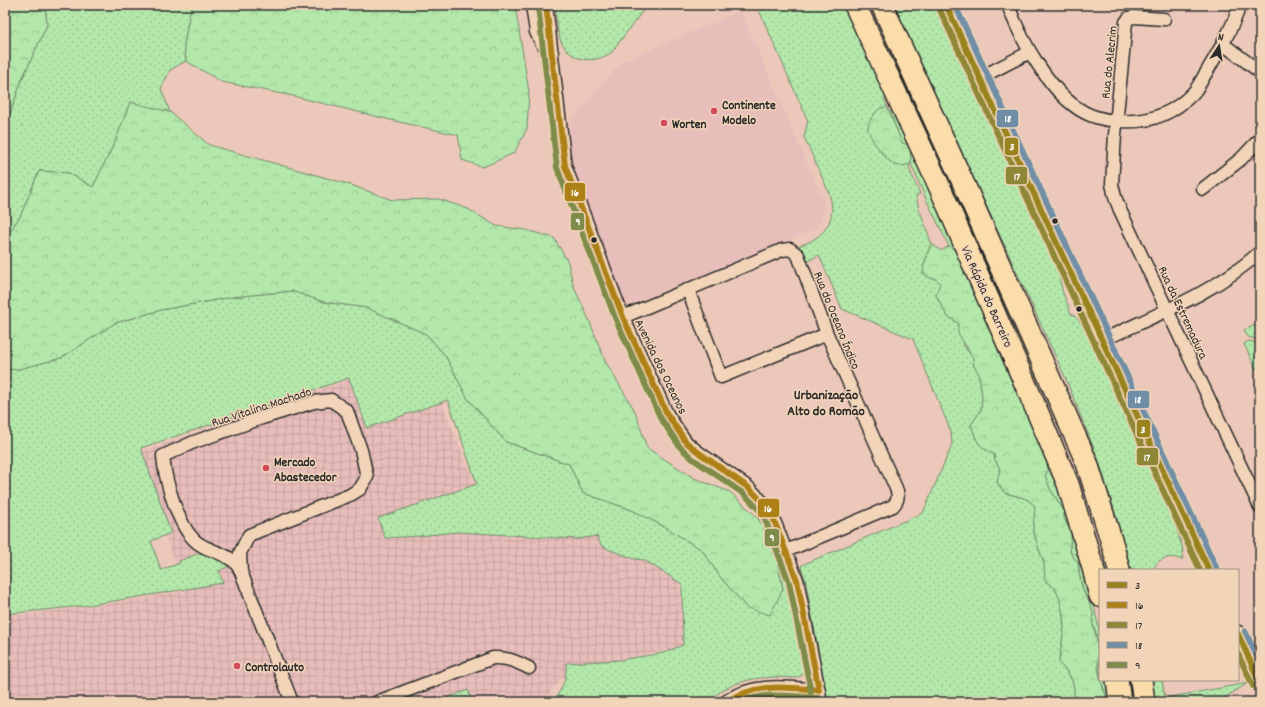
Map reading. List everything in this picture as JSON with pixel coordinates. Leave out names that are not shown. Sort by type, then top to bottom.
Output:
[{"type":"highway","name":"Via Rápida do Barreiro","points":[[855,5],[941,190],[1068,484],[1099,592]]},
{"type":"highway","name":"Via Rápida do Barreiro","points":[[882,5],[967,191],[1087,463],[1119,569]]},
{"type":"highway","points":[[1117,681],[1120,702]]},
{"type":"highway","points":[[1140,681],[1144,702]]},
{"type":"main road","points":[[946,5],[1209,569]]},
{"type":"main road","points":[[1239,636],[1260,683]]},
{"type":"street","points":[[532,5],[536,32],[542,44],[552,52]]},
{"type":"street","name":"Avenida dos Oceanos","points":[[546,5],[565,166],[624,317],[667,414],[686,442],[749,488],[770,510],[797,580],[821,702]]},
{"type":"street","points":[[1008,5],[1030,52],[1055,87],[1074,106],[1089,115],[1116,121],[1132,122],[1147,120],[1163,115],[1180,105],[1194,92],[1223,44],[1240,5]]},
{"type":"street","name":"Rua do Alecrim","points":[[1116,121],[1126,22],[1130,18],[1134,17],[1164,19]]},
{"type":"street","points":[[1223,44],[1260,72]]},
{"type":"street","points":[[980,76],[1030,52]]},
{"type":"street","name":"Rua da Estremadura","points":[[1116,121],[1112,184],[1115,197],[1260,507]]},
{"type":"street","points":[[1203,189],[1260,139]]},
{"type":"street","name":"Rua do Oceano Índico","points":[[624,317],[782,250],[790,249],[798,255],[827,334],[897,491],[898,500],[893,506],[786,551]]},
{"type":"street","points":[[1103,340],[1190,300],[1224,279],[1260,252]]},
{"type":"street","points":[[688,290],[721,377],[827,334]]},
{"type":"street","name":"Rua Vitalina Machado","points":[[241,572],[240,553],[249,535],[350,495],[360,488],[367,477],[361,450],[347,411],[331,400],[314,402],[262,418],[194,442],[163,456],[164,470],[177,512],[189,534],[200,545],[233,560],[241,572],[292,702]]},
{"type":"street","points":[[377,702],[493,658],[502,657],[511,659],[529,668]]},
{"type":"street","points":[[725,702],[739,694],[763,687],[819,690]]},
{"type":"shaded area","points":[[741,11],[823,199],[824,212],[820,222],[815,229],[620,308],[565,166],[561,133],[621,62]]},
{"type":"shaded area","points":[[351,379],[360,418],[441,401],[494,530],[601,536],[678,575],[688,646],[569,670],[542,702],[5,702],[5,616],[81,608],[186,591],[135,454]]},
{"type":"green space","points":[[5,5],[45,5],[47,25],[22,79],[5,128]]},
{"type":"green space","points":[[45,5],[194,5],[190,12],[184,44],[186,61],[170,70],[161,89],[170,112],[130,103],[115,142],[93,187],[69,173],[39,171],[20,217],[5,238],[5,128],[22,79],[47,25]]},
{"type":"green space","points":[[194,5],[515,5],[529,92],[527,129],[514,153],[483,167],[462,160],[458,135],[293,96],[222,82],[186,61],[184,44],[190,12]]},
{"type":"green space","points":[[555,5],[647,5],[612,52],[598,59],[590,60],[576,57],[569,53],[564,47],[559,35]]},
{"type":"green space","points":[[749,5],[845,5],[887,97],[884,99],[887,106],[874,114],[868,127],[874,141],[889,160],[895,164],[909,164],[910,171],[920,194],[916,195],[919,209],[931,243],[924,265],[930,278],[936,279],[941,283],[936,295],[947,316],[959,323],[964,346],[973,358],[974,366],[978,372],[982,397],[981,410],[971,425],[981,446],[994,454],[995,460],[1000,469],[997,482],[1005,493],[1021,497],[1036,506],[1033,530],[1044,562],[1045,574],[1055,588],[1060,600],[1064,628],[1059,663],[1072,680],[1074,701],[1072,702],[828,702],[805,578],[801,568],[802,565],[923,513],[952,445],[951,432],[913,339],[842,309],[819,255],[808,261],[803,250],[798,246],[815,239],[827,227],[832,212],[829,193],[804,137],[808,121],[759,10],[750,8]]},
{"type":"green space","points":[[894,5],[934,5],[1059,273],[1062,289],[1070,313],[1078,319],[1086,332],[1171,513],[1182,546],[1182,560],[1178,558],[1165,558],[1158,562],[1154,569],[1131,569],[1099,461],[1065,377]]},
{"type":"green space","points":[[130,102],[170,112],[209,145],[348,184],[392,200],[439,199],[468,209],[496,226],[526,230],[554,238],[568,262],[573,285],[590,322],[605,361],[635,411],[647,448],[694,478],[730,492],[758,518],[775,551],[783,589],[770,615],[747,608],[721,578],[702,550],[665,527],[632,510],[583,493],[569,464],[506,442],[468,399],[445,355],[426,334],[367,308],[324,302],[292,291],[232,297],[161,310],[115,323],[61,358],[19,369],[5,370],[5,238],[20,217],[39,171],[69,173],[93,187],[115,142]]},
{"type":"green space","points":[[887,106],[902,143],[910,145],[911,164],[901,166],[895,165],[887,158],[871,136],[868,127],[871,119],[880,108]]},
{"type":"green space","points":[[895,111],[1045,442],[1089,580],[1099,630],[1099,675],[1096,632],[1092,623],[1093,616],[1089,600],[1084,592],[1080,578],[1078,562],[1072,555],[1070,548],[1072,531],[1066,523],[1064,511],[1050,489],[1045,475],[1048,471],[1044,449],[1039,446],[1035,433],[1029,422],[962,260],[955,250],[949,246],[926,199],[911,164],[910,146],[902,144],[890,112]]},
{"type":"green space","points":[[931,243],[941,251],[949,246],[951,247],[962,260],[1023,403],[1039,446],[1044,449],[1048,471],[1045,475],[1050,489],[1064,511],[1066,523],[1072,531],[1070,552],[1078,562],[1080,578],[1085,596],[1093,612],[1093,623],[1098,647],[1099,681],[1101,681],[1107,702],[1072,702],[1074,701],[1074,689],[1072,680],[1059,663],[1064,628],[1063,615],[1060,600],[1055,588],[1045,581],[1044,562],[1033,530],[1035,506],[1028,500],[1005,493],[997,482],[1000,469],[995,460],[994,454],[981,446],[978,442],[971,425],[981,410],[982,397],[978,372],[974,366],[973,358],[958,333],[958,323],[947,316],[936,295],[940,283],[936,279],[930,278],[923,273]]},
{"type":"green space","points":[[292,291],[324,302],[367,308],[426,334],[445,355],[468,399],[506,442],[569,464],[583,493],[632,510],[665,527],[702,550],[721,578],[747,608],[783,589],[775,551],[786,576],[795,609],[805,653],[805,672],[801,676],[794,678],[771,677],[748,680],[726,688],[708,702],[559,702],[556,697],[564,681],[566,663],[620,660],[663,653],[683,645],[682,584],[644,560],[635,559],[601,545],[597,536],[578,539],[456,532],[385,538],[378,518],[477,484],[448,400],[367,428],[349,378],[141,448],[171,533],[151,541],[161,570],[180,563],[179,561],[193,555],[202,553],[222,559],[227,563],[229,566],[219,571],[223,583],[83,606],[5,614],[5,370],[19,369],[61,358],[115,323],[161,310],[232,297]]},
{"type":"green space","points":[[1260,323],[1260,340],[1248,337],[1244,330]]},
{"type":"green space","points":[[1249,341],[1260,344],[1260,367],[1256,369],[1244,344]]},
{"type":"green space","points":[[1101,681],[1107,681],[1110,702],[1107,702]]},
{"type":"green space","points":[[1151,681],[1162,681],[1165,698],[1248,683],[1215,702],[1154,702]]},
{"type":"green space","points":[[468,690],[472,702],[436,702]]},
{"type":"green space","points":[[766,696],[788,697],[804,702],[744,702]]},
{"type":"transit line","name":"16","points":[[546,5],[565,166],[623,317],[667,414],[686,442],[749,488],[770,510],[797,580],[819,690]]},
{"type":"transit line","name":"3","points":[[946,5],[1209,569]]},
{"type":"transit line","name":"18","points":[[955,5],[1216,567]]},
{"type":"transit line","name":"9","points":[[538,6],[557,168],[616,320],[660,417],[680,447],[693,459],[744,494],[763,514],[789,582],[811,692]]},
{"type":"transit line","name":"17","points":[[939,8],[1200,569]]},
{"type":"transit line","name":"18","points":[[1245,631],[1260,663]]},
{"type":"transit line","name":"3","points":[[1239,636],[1260,683]]},
{"type":"transit line","name":"17","points":[[1239,656],[1253,686]]},
{"type":"transit line","name":"16","points":[[725,702],[737,696],[760,689],[782,687],[819,690]]},
{"type":"transit line","name":"9","points":[[741,702],[769,696],[818,698]]},
{"type":"place","name":"Continente Modelo","points":[[714,111]]},
{"type":"place","name":"Worten","points":[[664,123]]},
{"type":"place","name":"Mercado Abastecedor","points":[[266,468]]},
{"type":"place","name":"Controlauto","points":[[237,666]]},
{"type":"district","name":"Urbanização Alto do Romão","points":[[826,402]]}]
